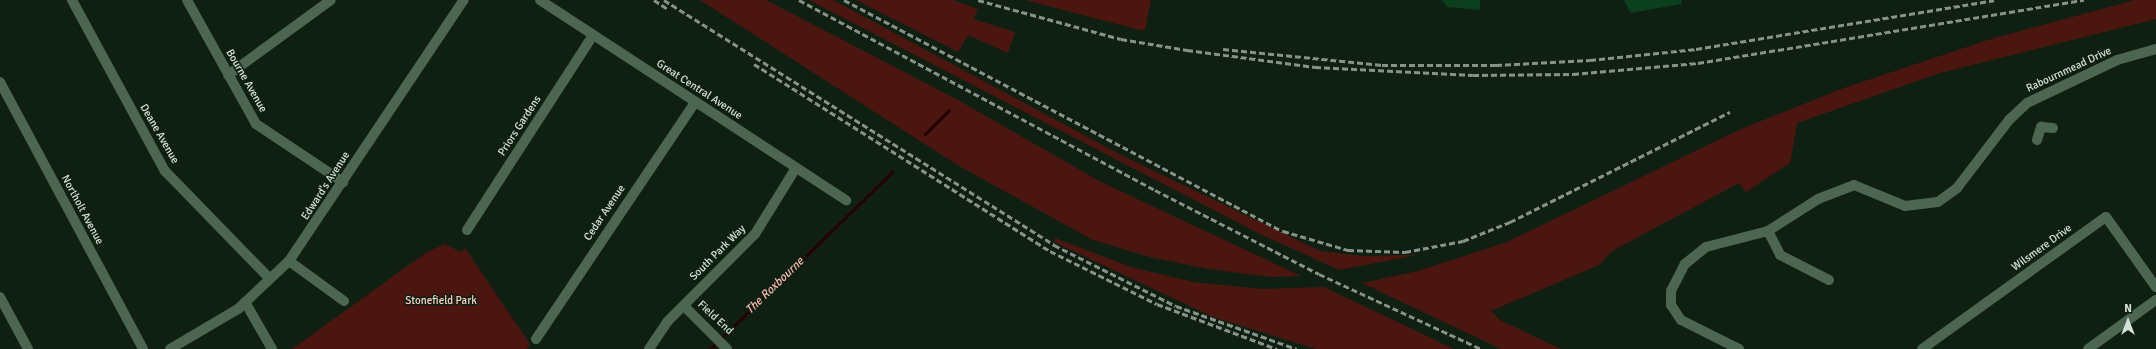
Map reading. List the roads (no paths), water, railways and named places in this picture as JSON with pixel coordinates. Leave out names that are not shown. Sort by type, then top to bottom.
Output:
[{"type":"street","name":"Deane Avenue","points":[[72,0],[165,171],[269,278]]},
{"type":"street","name":"Bourne Avenue","points":[[187,0],[256,124],[344,182]]},
{"type":"street","points":[[228,75],[331,0]]},
{"type":"street","name":"Edward's Avenue","points":[[170,349],[216,324],[245,302],[289,261],[344,182],[464,0]]},
{"type":"street","name":"Great Central Avenue","points":[[540,0],[846,200]]},
{"type":"street","name":"Priors Gardens","points":[[467,230],[593,35]]},
{"type":"street","name":"Rabournmead Drive","points":[[1739,349],[1681,320],[1671,306],[1671,291],[1686,264],[1706,247],[1768,231],[1818,199],[1854,185],[1905,206],[1938,202],[1958,188],[2009,120],[2027,103],[2117,60],[2156,49]]},
{"type":"street","name":"Northolt Avenue","points":[[0,82],[143,349]]},
{"type":"street","name":"Cedar Avenue","points":[[536,339],[694,102]]},
{"type":"street","points":[[2037,140],[2041,127],[2053,128]]},
{"type":"street","name":"South Park Way","points":[[649,349],[684,306],[755,234],[796,168]]},
{"type":"street","name":"Wilsmere Drive","points":[[1922,349],[2106,217],[2156,287]]},
{"type":"street","points":[[1768,231],[1780,255],[1829,280]]},
{"type":"street","points":[[289,261],[344,300]]},
{"type":"street","points":[[0,297],[28,349]]},
{"type":"street","points":[[2088,349],[2156,300]]},
{"type":"street","points":[[245,302],[272,349]]},
{"type":"street","name":"Field End","points":[[684,306],[726,346]]},
{"type":"waterway","name":"The Roxbourne","points":[[925,134],[949,110]]},
{"type":"waterway","name":"The Roxbourne","points":[[710,349],[893,171]]},
{"type":"railway","points":[[654,0],[668,9]]},
{"type":"railway","points":[[664,0],[1054,245],[1176,306],[1297,349]]},
{"type":"railway","points":[[799,0],[1155,190],[1319,274],[1481,349]]},
{"type":"railway","points":[[844,0],[1283,231],[1348,250],[1405,252],[1463,241],[1510,222],[1730,112]]},
{"type":"railway","points":[[978,0],[1121,39],[1187,50],[1315,67],[1473,75],[1573,74],[1698,63],[2084,0]]},
{"type":"railway","points":[[1223,49],[1382,65],[1496,65],[1590,60],[1696,49],[1994,0]]},
{"type":"railway","points":[[754,64],[1050,251],[1157,304],[1277,349]]},
{"type":"park label","name":"Stonefield Park","points":[[441,301]]}]
